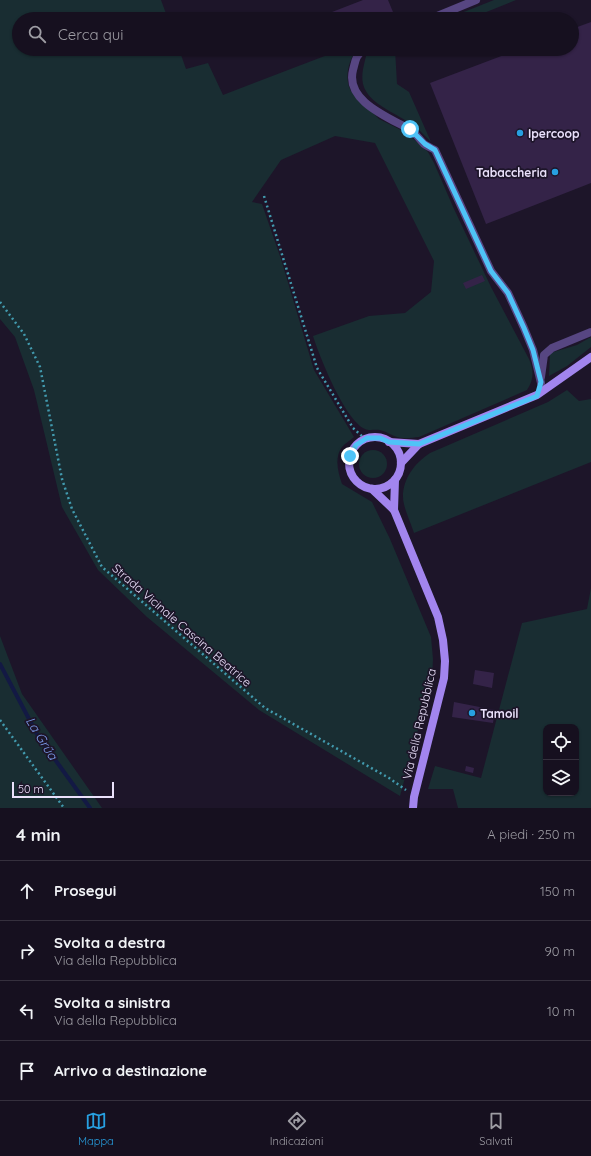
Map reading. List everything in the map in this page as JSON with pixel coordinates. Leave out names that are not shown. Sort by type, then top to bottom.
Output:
[{"type":"street","points":[[447,12],[476,0]]},
{"type":"street","points":[[357,56],[352,75],[354,86],[360,97],[372,108],[390,120],[410,129],[425,144],[435,150],[491,271],[508,293],[524,328],[533,350],[541,382]]},
{"type":"street","points":[[537,396],[541,382],[544,355],[552,348],[591,332]]},
{"type":"street","name":"Via della Repubblica","points":[[394,510],[395,480],[399,473],[401,463],[419,444],[537,396],[591,357]]},
{"type":"street","name":"Via della Repubblica","points":[[413,808],[414,797],[444,678],[445,661],[443,640],[438,617],[394,510],[372,489],[358,483],[352,476],[349,468],[349,459],[352,451],[358,443],[365,439],[380,438],[389,442],[419,444]]},
{"type":"street","points":[[389,442],[398,451],[401,463]]},
{"type":"street","points":[[372,489],[385,487],[395,480]]},
{"type":"path","points":[[264,196],[317,368],[352,428],[365,439]]},
{"type":"path","name":"Strada Vicinale Cascina Beatrice","points":[[0,302],[24,334],[40,367],[62,479],[72,509],[102,567],[265,708],[389,778],[414,797]]},
{"type":"path","points":[[0,720],[64,808]]},
{"type":"green space","points":[[0,0],[161,0],[165,12],[12,12],[12,56],[181,56],[186,69],[208,63],[223,95],[325,56],[353,56],[348,69],[348,81],[351,91],[379,119],[405,132],[428,152],[491,287],[532,367],[531,382],[527,390],[419,437],[400,438],[380,430],[367,430],[357,423],[349,414],[334,387],[321,359],[313,336],[369,316],[405,313],[431,292],[434,261],[375,143],[335,136],[281,160],[252,202],[262,204],[281,259],[314,370],[354,437],[342,447],[338,456],[338,470],[342,484],[372,502],[390,539],[431,637],[433,659],[432,678],[400,796],[259,710],[147,617],[98,570],[62,507],[34,390],[15,337],[0,319]]},
{"type":"green space","points":[[494,0],[516,0],[486,12],[464,12]]},
{"type":"green space","points":[[366,56],[395,56],[397,84],[409,92],[431,142],[409,122],[371,98],[366,91],[362,80]]},
{"type":"green space","points":[[591,337],[591,347],[567,366],[549,376],[550,353],[577,345]]},
{"type":"green space","points":[[567,390],[579,401],[591,399],[591,462],[414,533],[403,497],[405,484],[408,477],[419,461],[430,453],[548,402]]},
{"type":"green space","points":[[373,450],[383,454],[387,464],[383,474],[373,478],[363,474],[359,464],[363,454]]},
{"type":"green space","points":[[591,588],[591,808],[458,808],[453,789],[428,789],[435,766],[481,778],[522,623],[587,609]]},
{"type":"green space","points":[[0,636],[22,694],[102,808],[0,808]]},
{"type":"building","points":[[363,0],[388,0],[393,12],[332,12]]},
{"type":"building","name":"Ipercoop","points":[[591,22],[591,183],[486,224],[430,83],[501,56],[579,56],[579,26]]},
{"type":"building","points":[[482,275],[485,281],[466,289],[463,283]]},
{"type":"building","points":[[475,670],[494,673],[492,688],[473,684]]},
{"type":"building","points":[[454,702],[495,710],[493,723],[452,717]]},
{"type":"building","points":[[466,766],[474,768],[473,773],[465,771]]},
{"type":"waterway","name":"La Grűa","points":[[0,664],[38,736],[90,808]]},
{"type":"place","name":"Ipercoop","points":[[520,133]]},
{"type":"place","name":"Tabaccheria","points":[[555,172]]},
{"type":"place","name":"Tamoil","points":[[472,713]]},
{"type":"route","points":[[350,456],[358,443],[362,440],[375,437],[385,439],[389,442],[419,444],[537,396],[541,382],[533,350],[524,328],[508,293],[491,271],[435,150],[425,144],[410,129]]}]
